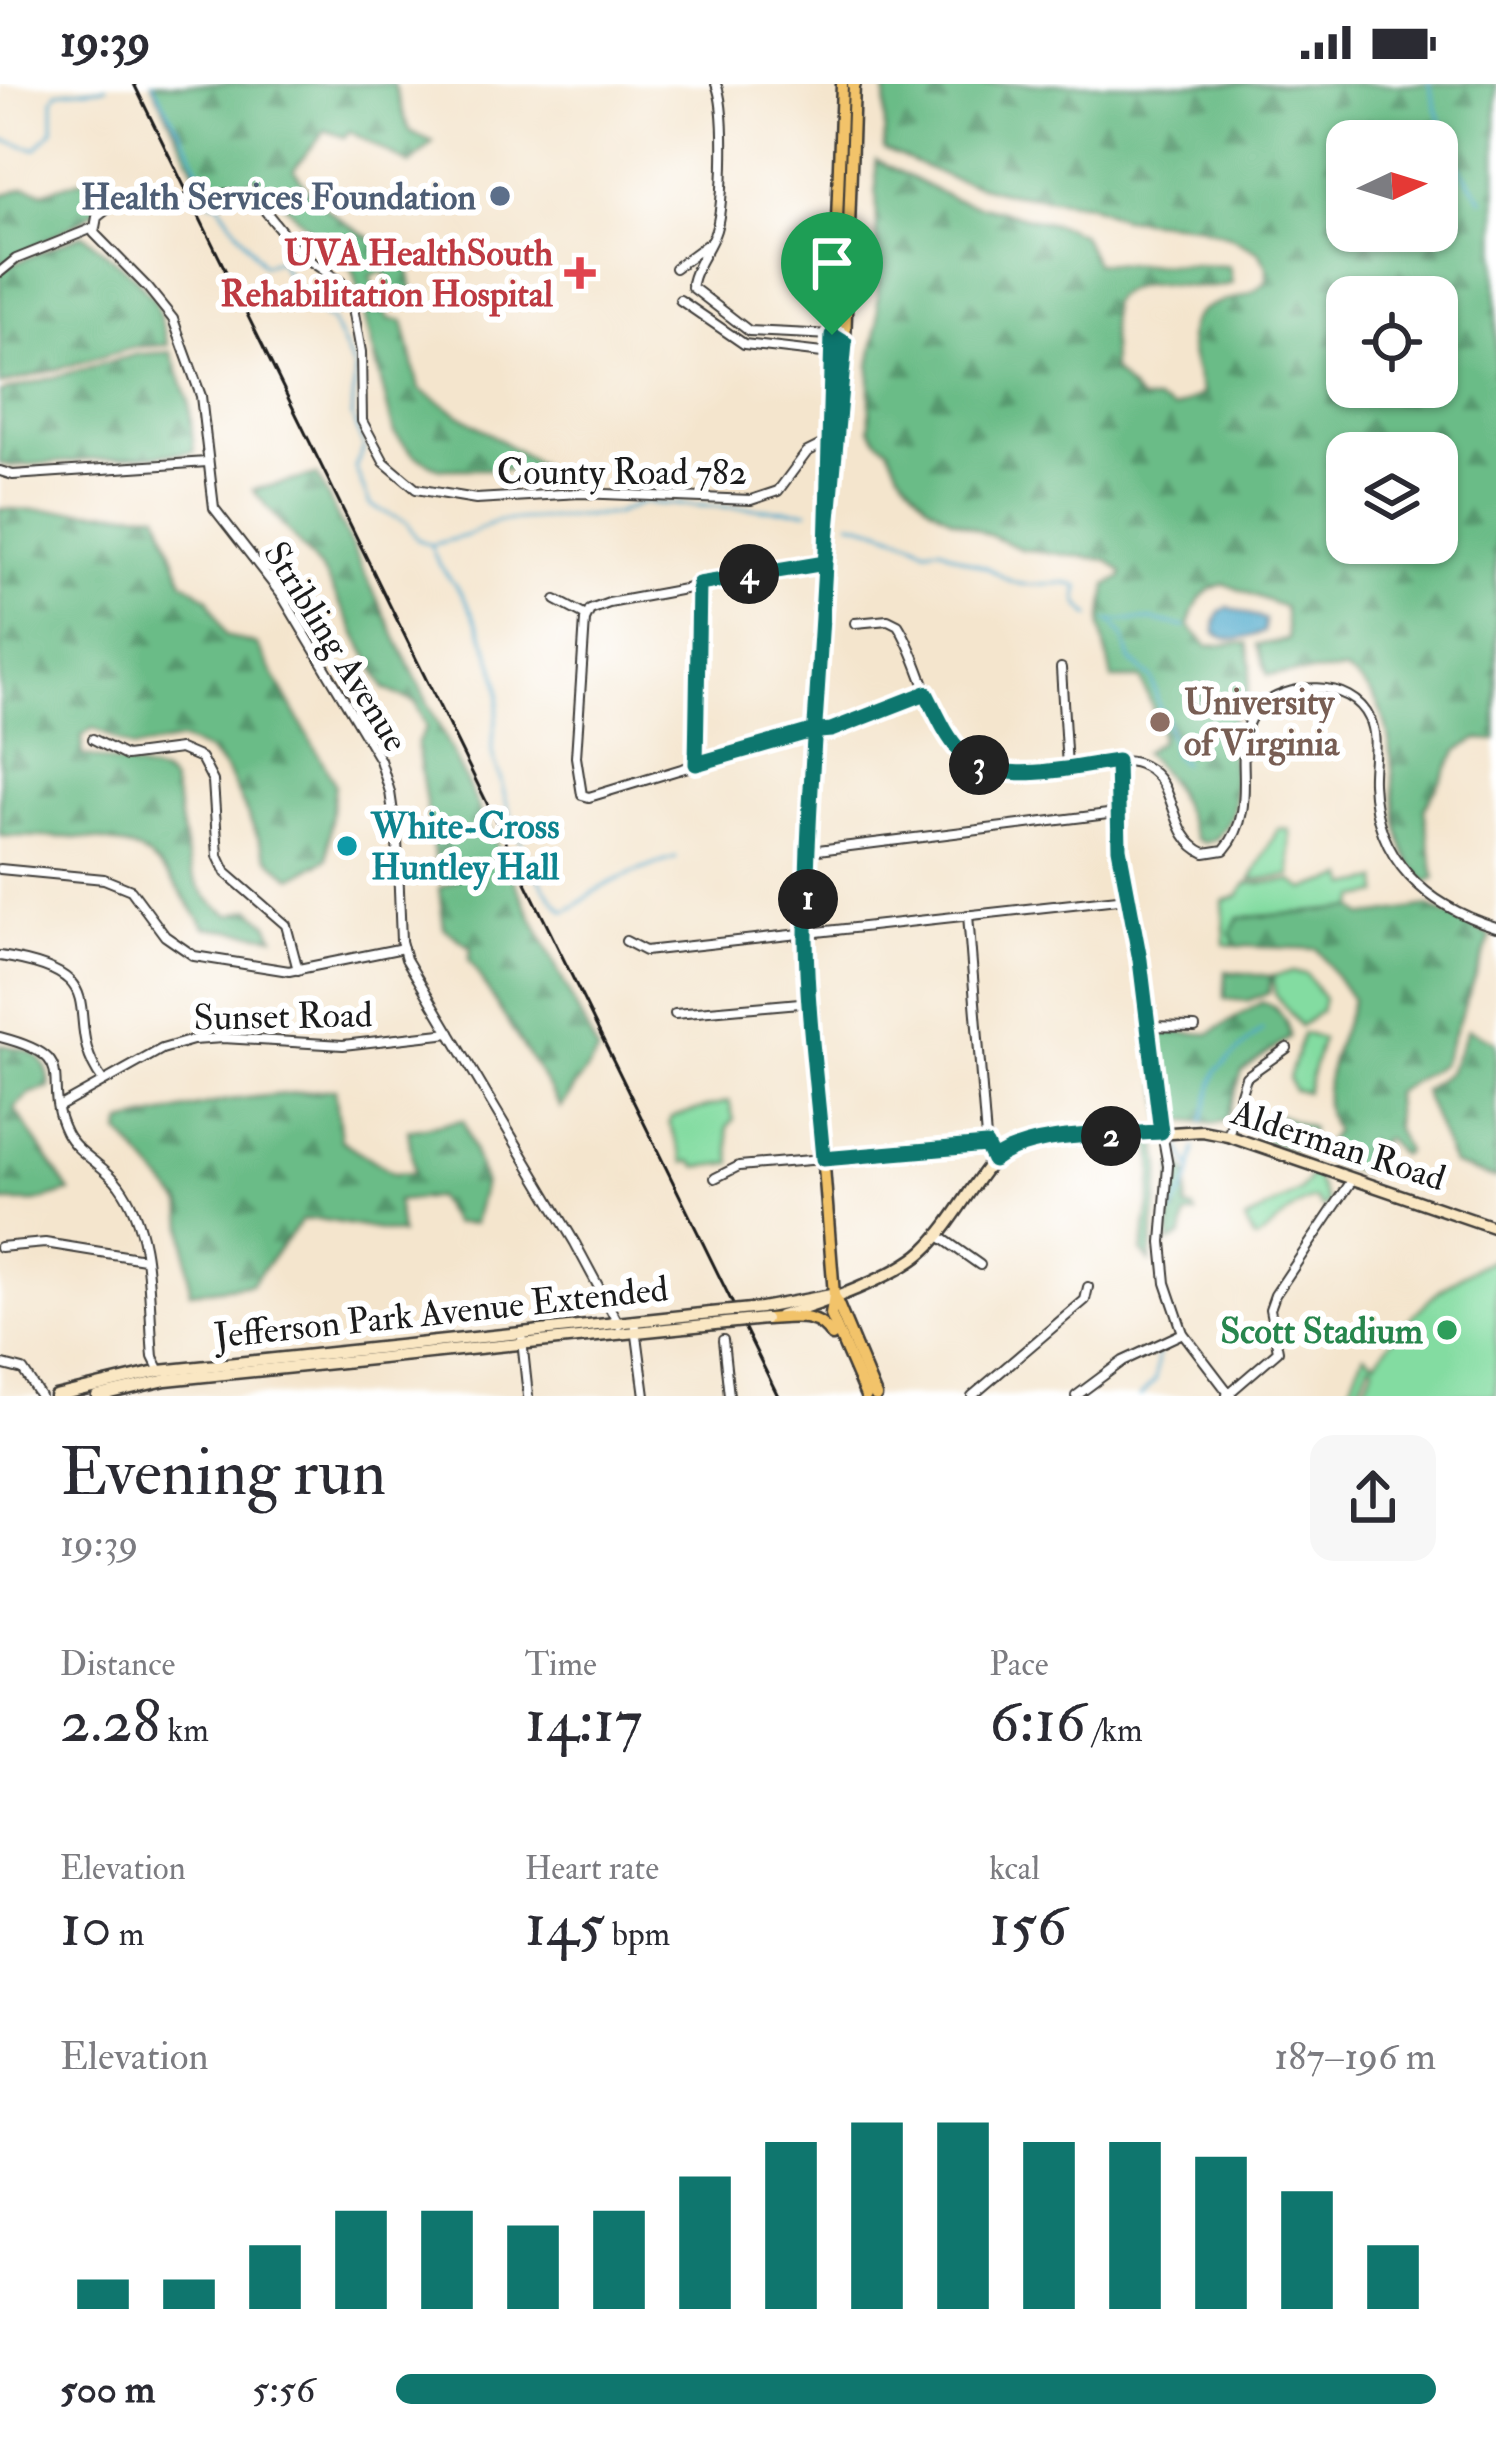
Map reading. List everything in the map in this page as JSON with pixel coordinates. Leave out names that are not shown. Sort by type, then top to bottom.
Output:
[{"type":"main road","points":[[826,557],[842,84]]},
{"type":"main road","points":[[847,1359],[831,1315],[834,1295],[806,934],[826,557],[845,343],[854,84]]},
{"type":"main road","points":[[834,1295],[876,1396]]},
{"type":"main road","points":[[763,1314],[817,1320],[826,1327],[866,1396]]},
{"type":"street","points":[[680,300],[744,344],[831,354],[845,343],[832,335],[749,331],[692,285],[717,228],[724,111],[716,84]]},
{"type":"street","name":"County Road 782","points":[[199,196],[233,193],[258,202],[299,254],[341,282],[352,302],[362,352],[362,421],[380,456],[399,478],[427,493],[457,498],[580,493],[751,500],[778,490],[807,452],[827,442]]},
{"type":"street","points":[[0,272],[35,250],[93,228],[100,213],[119,200],[164,204],[186,199]]},
{"type":"street","name":"Stribling Avenue","points":[[93,228],[96,238],[148,288],[178,329],[201,396],[214,508],[281,594],[380,760],[397,840],[403,948],[619,1328]]},
{"type":"street","points":[[675,268],[710,242]]},
{"type":"street","points":[[0,471],[13,475],[207,462]]},
{"type":"street","points":[[826,557],[595,607],[586,616],[576,757],[581,795],[589,797],[817,730],[831,730],[926,693]]},
{"type":"street","points":[[696,764],[699,584]]},
{"type":"street","points":[[556,600],[586,616]]},
{"type":"street","points":[[855,623],[888,620],[898,625],[950,739],[988,770],[1139,763],[1155,774],[1186,839],[1200,851],[1219,852],[1234,838],[1243,813],[1245,740],[1253,714],[1270,700],[1297,690],[1346,693],[1367,712],[1373,727],[1377,814],[1396,864],[1432,896],[1496,927]]},
{"type":"street","points":[[1061,668],[1067,767]]},
{"type":"street","points":[[93,739],[126,756],[179,749],[201,758],[213,781],[218,856],[226,873],[286,925],[298,970]]},
{"type":"street","points":[[1117,761],[1116,813],[1168,1166],[1163,1264],[1169,1298],[1183,1333],[1229,1395],[1278,1351],[1270,1310],[1275,1295],[1353,1179]]},
{"type":"street","points":[[810,851],[1116,813]]},
{"type":"street","points":[[0,869],[104,879],[131,890],[165,936],[194,956],[298,970],[403,948]]},
{"type":"street","points":[[626,941],[645,951],[1127,898]]},
{"type":"street","points":[[968,915],[986,1145],[993,1160]]},
{"type":"street","points":[[0,956],[45,964],[76,988],[84,1008],[91,1064],[104,1082]]},
{"type":"street","points":[[675,1014],[811,1002]]},
{"type":"street","points":[[1147,1025],[1195,1027]]},
{"type":"street","name":"Sunset Road","points":[[60,1106],[162,1048],[193,1040],[343,1045],[450,1033]]},
{"type":"street","points":[[0,1037],[45,1054],[56,1071],[67,1135],[114,1177],[133,1205],[141,1228],[153,1358],[172,1396]]},
{"type":"street","points":[[1228,1136],[1246,1077],[1287,1048]]},
{"type":"street","name":"Alderman Road","points":[[993,1160],[1034,1142],[1202,1131],[1496,1228]]},
{"type":"street","points":[[715,1178],[739,1166],[986,1145]]},
{"type":"street","name":"Jefferson Park Avenue Extended","points":[[55,1396],[163,1376],[763,1314],[834,1295],[901,1267],[938,1235],[993,1160]]},
{"type":"street","points":[[938,1235],[980,1265]]},
{"type":"street","points":[[0,1247],[45,1243],[144,1259]]},
{"type":"street","points":[[972,1396],[1085,1300],[1088,1287]]},
{"type":"street","points":[[636,1326],[645,1396]]},
{"type":"street","points":[[1076,1396],[1123,1361],[1183,1333]]},
{"type":"street","points":[[522,1338],[528,1396]]},
{"type":"street","points":[[723,1340],[729,1396]]},
{"type":"street","points":[[0,1364],[22,1370],[40,1396]]},
{"type":"street","name":"Jefferson Park Avenue Extended","points":[[97,1396],[163,1376]]},
{"type":"green space","points":[[152,84],[394,84],[409,131],[433,142],[410,165],[349,131],[344,137],[325,130],[294,169],[314,196],[342,221],[405,251],[413,291],[392,290],[385,271],[370,276],[389,319],[403,321],[419,389],[546,469],[440,469],[413,454],[394,433],[353,270],[255,177],[244,185],[203,187]]},
{"type":"green space","points":[[886,84],[1496,84],[1496,740],[1478,739],[1458,750],[1424,809],[1435,878],[1427,883],[1415,869],[1400,836],[1387,732],[1366,687],[1345,671],[1268,675],[1257,645],[1288,640],[1284,607],[1225,584],[1201,598],[1189,626],[1208,646],[1247,643],[1251,666],[1247,698],[1238,708],[1231,733],[1233,811],[1215,840],[1196,839],[1169,782],[1143,753],[1160,741],[1160,727],[1141,679],[1112,679],[1101,627],[1107,585],[1122,577],[1122,572],[1108,560],[1021,549],[952,519],[927,503],[870,428],[870,365],[878,321],[876,160],[954,199],[1082,235],[1095,263],[1229,266],[1232,283],[1136,286],[1110,303],[1112,370],[1141,401],[1157,401],[1174,409],[1202,394],[1190,350],[1191,325],[1208,307],[1248,294],[1267,281],[1267,266],[1259,252],[1195,225],[1122,218],[1087,204],[1002,192],[948,177],[884,149]]},
{"type":"green space","points":[[110,171],[117,191],[84,219],[0,265],[0,196],[26,187],[43,192]]},
{"type":"green space","points":[[83,234],[134,276],[155,301],[168,345],[136,347],[0,385],[0,274],[8,266]]},
{"type":"green space","points":[[171,352],[189,401],[194,452],[0,464],[0,392],[138,354]]},
{"type":"green space","points":[[317,475],[598,1053],[561,1108],[469,960],[471,948],[444,928],[439,888],[458,880],[451,856],[435,862],[417,744],[426,728],[416,703],[385,689],[323,572],[253,490]]},
{"type":"green space","points":[[0,509],[158,513],[183,581],[208,598],[226,636],[257,645],[335,784],[327,859],[292,878],[268,858],[227,771],[208,751],[180,740],[133,749],[93,728],[82,736],[83,755],[163,774],[171,781],[187,857],[201,890],[231,915],[251,909],[274,936],[205,927],[166,873],[136,850],[99,840],[0,836]]},
{"type":"green space","points":[[1278,829],[1290,830],[1291,876],[1251,880]]},
{"type":"green space","points":[[1346,877],[1349,886],[1379,880],[1380,894],[1358,898],[1348,911],[1239,918],[1231,932],[1237,946],[1225,944],[1223,901],[1238,896],[1246,884],[1292,881],[1305,889]]},
{"type":"green space","points":[[1428,906],[1491,936],[1442,1064],[1394,1093],[1396,1129],[1406,1151],[1400,1155],[1386,1138],[1380,1142],[1384,1151],[1366,1157],[1363,1174],[1328,1162],[1326,1143],[1335,1131],[1328,1117],[1327,1084],[1352,1000],[1317,949],[1237,946],[1231,932],[1239,918],[1354,908],[1364,916]]},
{"type":"green space","points":[[1225,971],[1271,976],[1269,993],[1247,1001],[1225,999]]},
{"type":"green space","points":[[1306,974],[1324,999],[1321,1011],[1300,1026],[1275,994],[1273,976]]},
{"type":"green space","points":[[1262,1002],[1282,1015],[1289,1038],[1242,1071],[1226,1120],[1216,1124],[1164,1119],[1154,1036],[1160,1031],[1209,1034]]},
{"type":"green space","points":[[1468,1029],[1494,1041],[1496,1047],[1496,1179],[1453,1164],[1423,1091],[1449,1072]]},
{"type":"green space","points":[[1303,1033],[1322,1039],[1306,1092],[1293,1090],[1289,1078]]},
{"type":"green space","points":[[0,1045],[36,1055],[46,1068],[50,1088],[31,1093],[14,1108],[70,1192],[36,1202],[0,1202]]},
{"type":"green space","points":[[335,1089],[341,1140],[394,1174],[414,1173],[408,1130],[463,1120],[484,1182],[474,1223],[453,1224],[436,1197],[397,1201],[401,1234],[302,1220],[251,1284],[190,1292],[182,1204],[120,1133],[123,1123],[227,1100]]},
{"type":"green space","points":[[729,1101],[734,1120],[727,1127],[732,1163],[698,1167],[691,1161],[685,1163],[669,1123],[671,1117]]},
{"type":"green space","points":[[1277,1114],[1311,1128],[1306,1152],[1268,1142],[1260,1135],[1264,1121]]},
{"type":"green space","points":[[1147,1138],[1157,1140],[1161,1167],[1150,1262],[1142,1252],[1153,1177]]},
{"type":"green space","points":[[1182,1166],[1188,1175],[1186,1208],[1196,1214],[1186,1216],[1182,1236],[1169,1243],[1173,1168]]},
{"type":"green space","points":[[1313,1172],[1328,1202],[1323,1208],[1315,1199],[1306,1202],[1255,1240],[1245,1221],[1300,1191]]},
{"type":"green space","name":"Scott Stadium","points":[[1496,1258],[1496,1396],[1361,1396],[1374,1366],[1370,1363],[1357,1392],[1348,1390],[1364,1354],[1376,1361],[1428,1301]]},
{"type":"water","points":[[1228,607],[1265,620],[1264,632],[1239,639],[1215,632],[1216,620]]},
{"type":"waterway","points":[[153,84],[191,151],[206,190]]},
{"type":"waterway","points":[[1429,84],[1452,157],[1483,200]]},
{"type":"waterway","points":[[0,139],[36,149],[53,130],[57,92],[107,87]]},
{"type":"waterway","points":[[210,201],[218,203],[263,265],[279,260],[292,285],[314,296],[324,318],[331,320],[355,370],[352,417],[364,448],[355,467],[370,505],[407,523],[417,539],[431,545],[498,521],[615,514],[641,503],[808,511]]},
{"type":"waterway","points":[[851,522],[926,549],[940,547],[1015,583],[1079,587],[1079,604],[1091,616]]},
{"type":"waterway","points":[[431,545],[465,599],[492,658],[499,698],[493,757],[525,852],[554,900],[565,911],[618,879],[676,858]]},
{"type":"waterway","points":[[1107,621],[1153,620],[1185,627]]},
{"type":"waterway","points":[[1110,621],[1123,636],[1130,660],[1152,679],[1174,756],[1183,763]]},
{"type":"waterway","points":[[1202,1122],[1217,1070],[1262,1030]]},
{"type":"waterway","points":[[1180,1147],[1190,1167]]},
{"type":"waterway","points":[[1172,1214],[1191,1176],[1195,1148]]},
{"type":"waterway","points":[[1140,1396],[1156,1380],[1158,1353]]},
{"type":"railway","points":[[134,84],[778,1396]]},
{"type":"place","name":"Health Services Foundation","points":[[500,196]]},
{"type":"place","name":"UVA HealthSouth Rehabilitation Hospital","points":[[580,273]]},
{"type":"place","name":"University of Virginia","points":[[1160,722]]},
{"type":"place","name":"White-Cross Huntley Hall","points":[[347,846]]},
{"type":"place","name":"Scott Stadium","points":[[1447,1330]]},
{"type":"route","points":[[832,335],[826,552],[825,563],[817,730],[810,847],[806,934],[823,1159],[986,1145],[993,1160],[1034,1142],[1161,1132],[1140,960],[1121,869],[1117,761],[1024,772],[988,770],[950,739],[926,693],[831,730],[817,730],[808,732],[696,764],[699,584],[825,563],[833,492],[845,343],[832,335]]}]
